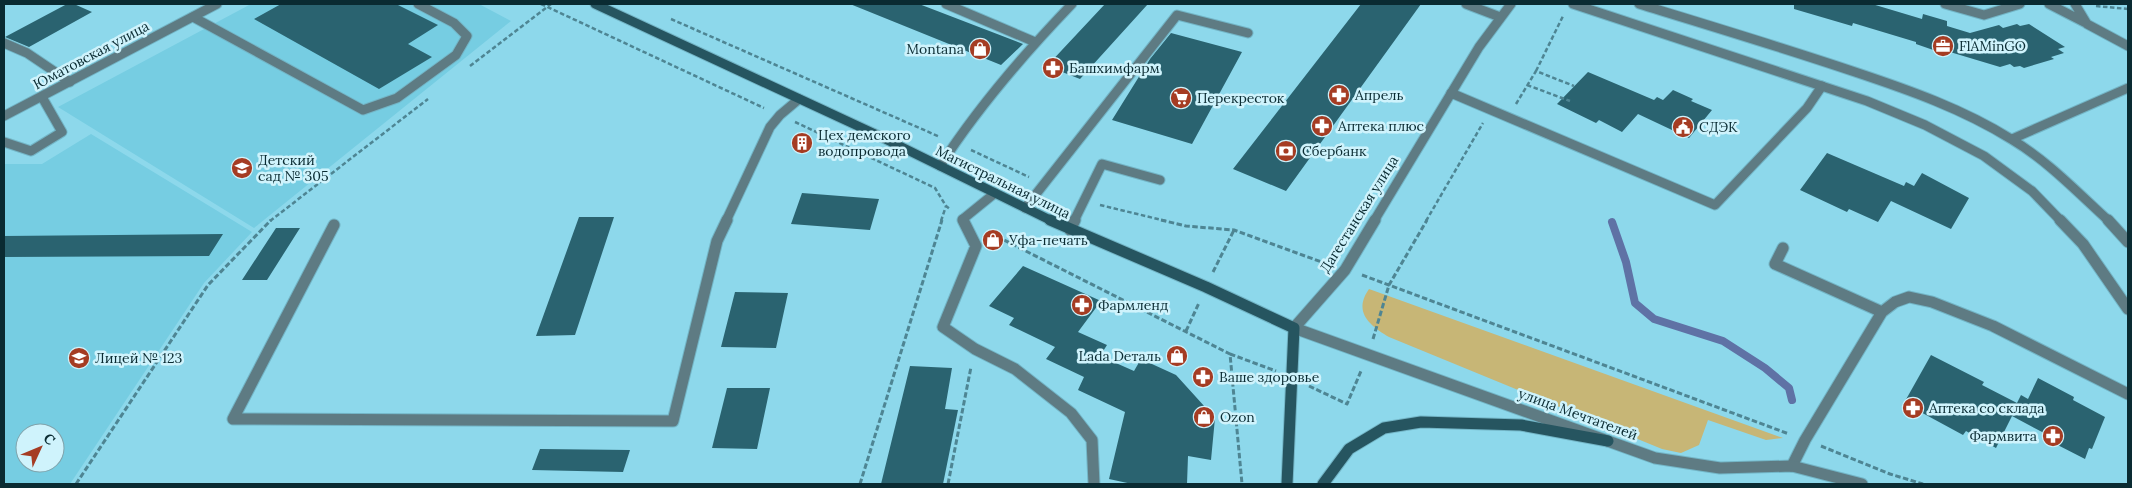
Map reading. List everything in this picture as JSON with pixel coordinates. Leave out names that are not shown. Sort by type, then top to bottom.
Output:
[{"type":"street","name":"Юматовская улица","points":[[4,116],[217,4]]},
{"type":"street","points":[[193,17],[363,110],[397,98],[456,55],[467,36],[454,23],[418,4]]},
{"type":"street","name":"Магистральная улица","points":[[594,4],[799,99],[1070,230],[1206,287],[1294,328]]},
{"type":"street","points":[[946,4],[1035,42]]},
{"type":"street","points":[[940,166],[954,143],[1035,42],[1072,4]]},
{"type":"street","points":[[1466,4],[1500,17]]},
{"type":"street","name":"Дагестанская улица","points":[[1294,328],[1345,270],[1451,92],[1500,17],[1511,4]]},
{"type":"street","points":[[1573,4],[1867,101],[1925,125],[1984,156],[2032,191],[2083,244],[2128,309]]},
{"type":"street","points":[[1639,4],[1811,56],[1900,87],[1960,112],[2012,139],[2044,162],[2118,229],[2128,242]]},
{"type":"street","points":[[1944,4],[1984,15],[2020,4]]},
{"type":"street","points":[[2049,4],[2128,46]]},
{"type":"street","points":[[2074,5],[2087,24]]},
{"type":"street","points":[[1025,208],[1177,15],[1248,33]]},
{"type":"street","points":[[4,43],[27,53],[70,82]]},
{"type":"street","points":[[1451,92],[1715,205],[1807,108],[1822,86]]},
{"type":"street","points":[[2012,139],[2128,88]]},
{"type":"street","points":[[4,142],[31,151],[62,132],[42,97]]},
{"type":"street","points":[[334,225],[233,419],[673,420],[717,241],[770,128],[780,115],[799,99]]},
{"type":"street","points":[[1070,230],[1082,201],[1102,164],[1160,180]]},
{"type":"street","points":[[995,193],[963,219],[976,246],[944,327],[975,349],[1016,369],[1071,413],[1092,440],[1094,484]]},
{"type":"street","points":[[1783,248],[1775,264],[1882,312]]},
{"type":"street","points":[[1792,466],[1805,440],[1882,312],[1895,302],[1909,297],[1932,302],[1993,326],[2128,394]]},
{"type":"street","points":[[1287,484],[1294,328]]},
{"type":"street","name":"улица Мечтателей","points":[[1294,328],[1654,458],[1720,468],[1792,466],[1862,484]]},
{"type":"street","points":[[1322,484],[1349,449],[1384,428],[1421,422],[1521,426],[1608,441]]},
{"type":"path","points":[[541,4],[935,188],[946,206],[963,219],[1230,354],[1242,484]]},
{"type":"path","points":[[470,67],[551,4]]},
{"type":"path","points":[[2074,5],[2128,9]]},
{"type":"path","points":[[1508,117],[1536,71],[1565,12]]},
{"type":"path","points":[[664,16],[1043,184]]},
{"type":"path","points":[[1536,71],[1574,86]]},
{"type":"path","points":[[1527,85],[1570,101]]},
{"type":"path","points":[[76,484],[208,285],[275,216],[431,96]]},
{"type":"path","points":[[1389,285],[1491,109]]},
{"type":"path","points":[[1082,201],[1186,226],[1234,230],[1389,285],[1805,440],[1890,474],[1923,484]]},
{"type":"path","points":[[860,484],[946,206]]},
{"type":"path","points":[[948,484],[975,349]]},
{"type":"shaded area","name":"Детский сад № 305","points":[[251,4],[479,4],[511,21],[254,228],[58,107]]},
{"type":"shaded area","name":"Лицей № 123","points":[[91,134],[252,232],[204,283],[70,484],[4,484],[4,164],[42,164]]},
{"type":"shaded area","points":[[1369,289],[1783,438],[1766,440],[1708,420],[1699,445],[1681,453],[1662,449],[1389,337],[1370,323],[1363,311],[1364,297]]},
{"type":"building","points":[[67,4],[74,4],[92,12],[29,47],[5,37]]},
{"type":"building","points":[[281,4],[396,4],[438,25],[408,44],[432,57],[379,89],[254,19]]},
{"type":"building","points":[[850,4],[919,4],[1023,44],[1001,65]]},
{"type":"building","points":[[1105,4],[1148,4],[1080,79],[1047,66]]},
{"type":"building","points":[[1361,4],[1421,4],[1286,191],[1233,169]]},
{"type":"building","points":[[1794,4],[1872,4],[1922,19],[1923,14],[1947,21],[1947,26],[1970,33],[1999,25],[2003,28],[2017,24],[2020,26],[2029,24],[2065,47],[2058,49],[2064,53],[2051,57],[2054,59],[2024,68],[2020,66],[2014,67],[2010,64],[2000,67],[1940,49],[1939,52],[1916,44],[1916,42],[1853,23],[1852,26],[1794,9]]},
{"type":"building","points":[[1171,33],[1242,52],[1192,144],[1112,120],[1150,59]]},
{"type":"building","points":[[1588,72],[1654,100],[1657,97],[1663,100],[1673,90],[1693,99],[1691,101],[1712,110],[1689,138],[1638,114],[1622,132],[1599,120],[1596,123],[1557,104]]},
{"type":"building","points":[[1827,153],[1904,186],[1906,182],[1914,186],[1922,173],[1969,198],[1951,229],[1891,201],[1878,222],[1849,209],[1847,212],[1800,190]]},
{"type":"building","points":[[802,193],[879,199],[870,230],[791,224]]},
{"type":"building","points":[[579,217],[614,217],[575,335],[536,336]]},
{"type":"building","points":[[276,228],[300,228],[267,280],[242,280]]},
{"type":"building","points":[[223,234],[209,256],[4,257],[4,236]]},
{"type":"building","points":[[1023,266],[1101,301],[1078,332],[1107,345],[1100,356],[1134,371],[1141,359],[1176,375],[1215,418],[1211,460],[1188,456],[1187,484],[1132,484],[1109,479],[1125,412],[1078,390],[1084,377],[1046,359],[1055,347],[1009,325],[1014,318],[989,306]]},
{"type":"building","points":[[735,292],[788,293],[776,348],[721,347]]},
{"type":"building","points":[[1931,355],[1984,382],[1982,385],[2017,403],[2021,395],[2028,399],[2038,378],[2074,397],[2073,400],[2105,417],[2092,449],[2089,448],[2085,459],[2042,437],[2044,433],[2012,416],[1996,448],[1966,431],[1963,435],[1904,403]]},
{"type":"building","points":[[910,366],[952,368],[945,409],[958,410],[943,484],[881,484]]},
{"type":"building","points":[[727,388],[770,388],[757,449],[712,448]]},
{"type":"building","points":[[540,449],[630,450],[623,472],[532,470]]},
{"type":"waterway","points":[[1612,222],[1626,262],[1635,303],[1654,319],[1723,341],[1765,368],[1789,388],[1792,400]]},
{"type":"place","name":"FlAMinGO","points":[[1943,46]]},
{"type":"place","name":"Montana","points":[[980,49]]},
{"type":"place","name":"Башхимфарм","points":[[1053,68]]},
{"type":"place","name":"Апрель","points":[[1339,95]]},
{"type":"place","name":"Перекресток","points":[[1181,98]]},
{"type":"place","name":"Аптека плюс","points":[[1322,126]]},
{"type":"place","name":"СДЭК","points":[[1683,127]]},
{"type":"place","name":"Цех демского водопровода","points":[[802,143]]},
{"type":"place","name":"Сбербанк","points":[[1286,151]]},
{"type":"place","name":"Детский сад № 305","points":[[242,168]]},
{"type":"place","name":"Уфа-печать","points":[[993,240]]},
{"type":"place","name":"Фармленд","points":[[1082,305]]},
{"type":"place","name":"Lada Dеталь","points":[[1177,356]]},
{"type":"place","name":"Лицей № 123","points":[[79,358]]},
{"type":"place","name":"Ваше здоровье","points":[[1203,377]]},
{"type":"place","name":"Аптека со склада","points":[[1913,408]]},
{"type":"place","name":"Ozon","points":[[1204,417]]},
{"type":"place","name":"Фармвита","points":[[2053,436]]}]
